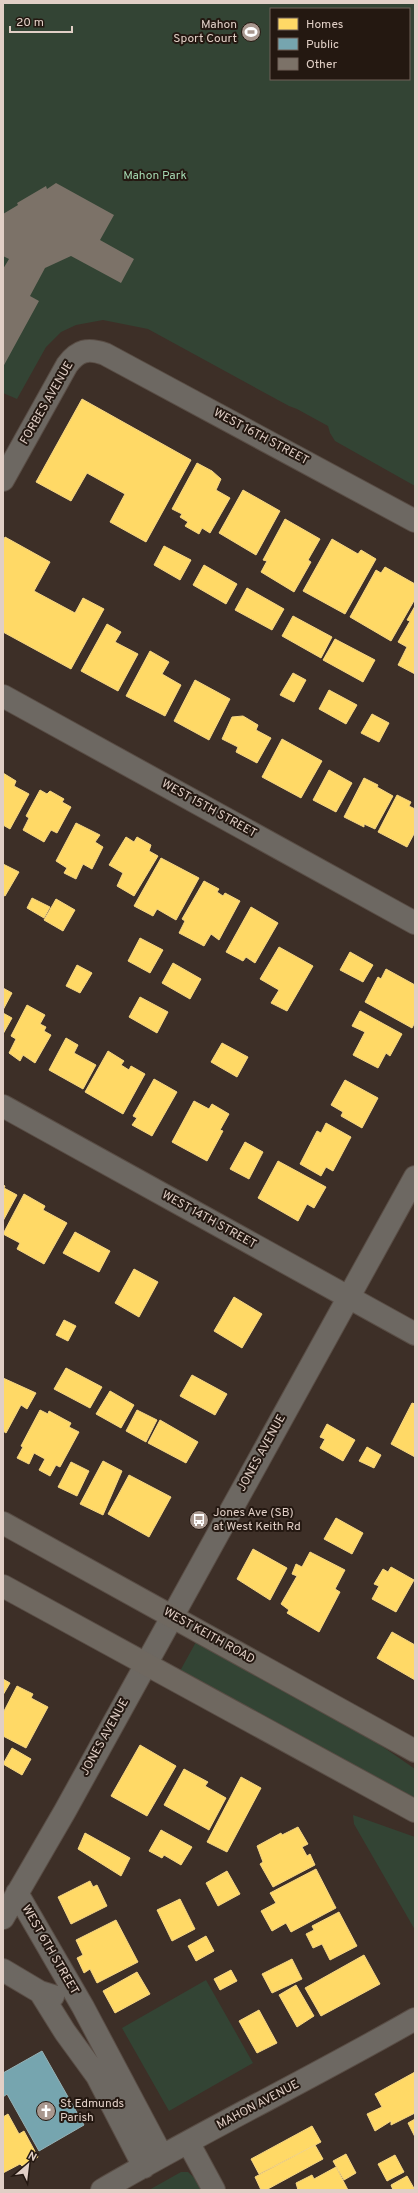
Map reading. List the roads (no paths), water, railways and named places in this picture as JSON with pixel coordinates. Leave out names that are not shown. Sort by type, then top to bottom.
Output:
[{"type":"main road","name":"WEST KEITH ROAD","points":[[3,1523],[415,1751]]},
{"type":"main road","points":[[3,1586],[415,1811]]},
{"type":"street","name":"FORBES AVENUE","points":[[3,480],[73,357],[82,351],[93,350],[105,354]]},
{"type":"street","name":"WEST 16TH STREET","points":[[105,354],[415,521]]},
{"type":"street","name":"WEST 15TH STREET","points":[[3,696],[415,923]]},
{"type":"street","name":"WEST 14TH STREET","points":[[3,1106],[349,1296],[415,1334]]},
{"type":"street","name":"JONES AVENUE","points":[[3,1918],[65,1811],[144,1664],[415,1178]]},
{"type":"street","name":"WEST 6TH STREET","points":[[17,1893],[83,2006],[153,2161]]},
{"type":"street","name":"WEST 6TH STREET","points":[[3,1970],[40,1992],[83,2006]]},
{"type":"street","name":"WEST 6TH STREET","points":[[40,1992],[65,2032],[97,2076],[153,2161]]},
{"type":"street","name":"MAHON AVENUE","points":[[110,2188],[153,2161],[326,2070],[415,2019]]},
{"type":"street","points":[[188,2142],[214,2190]]},
{"type":"place","name":"Mahon Sport Court","points":[[251,32]]},
{"type":"place","name":"Jones Ave (SB) at West Keith Rd","points":[[199,1520]]},
{"type":"place","name":"St Edmunds Parish","points":[[46,2111]]},
{"type":"park label","name":"Mahon Park","points":[[155,176]]}]
